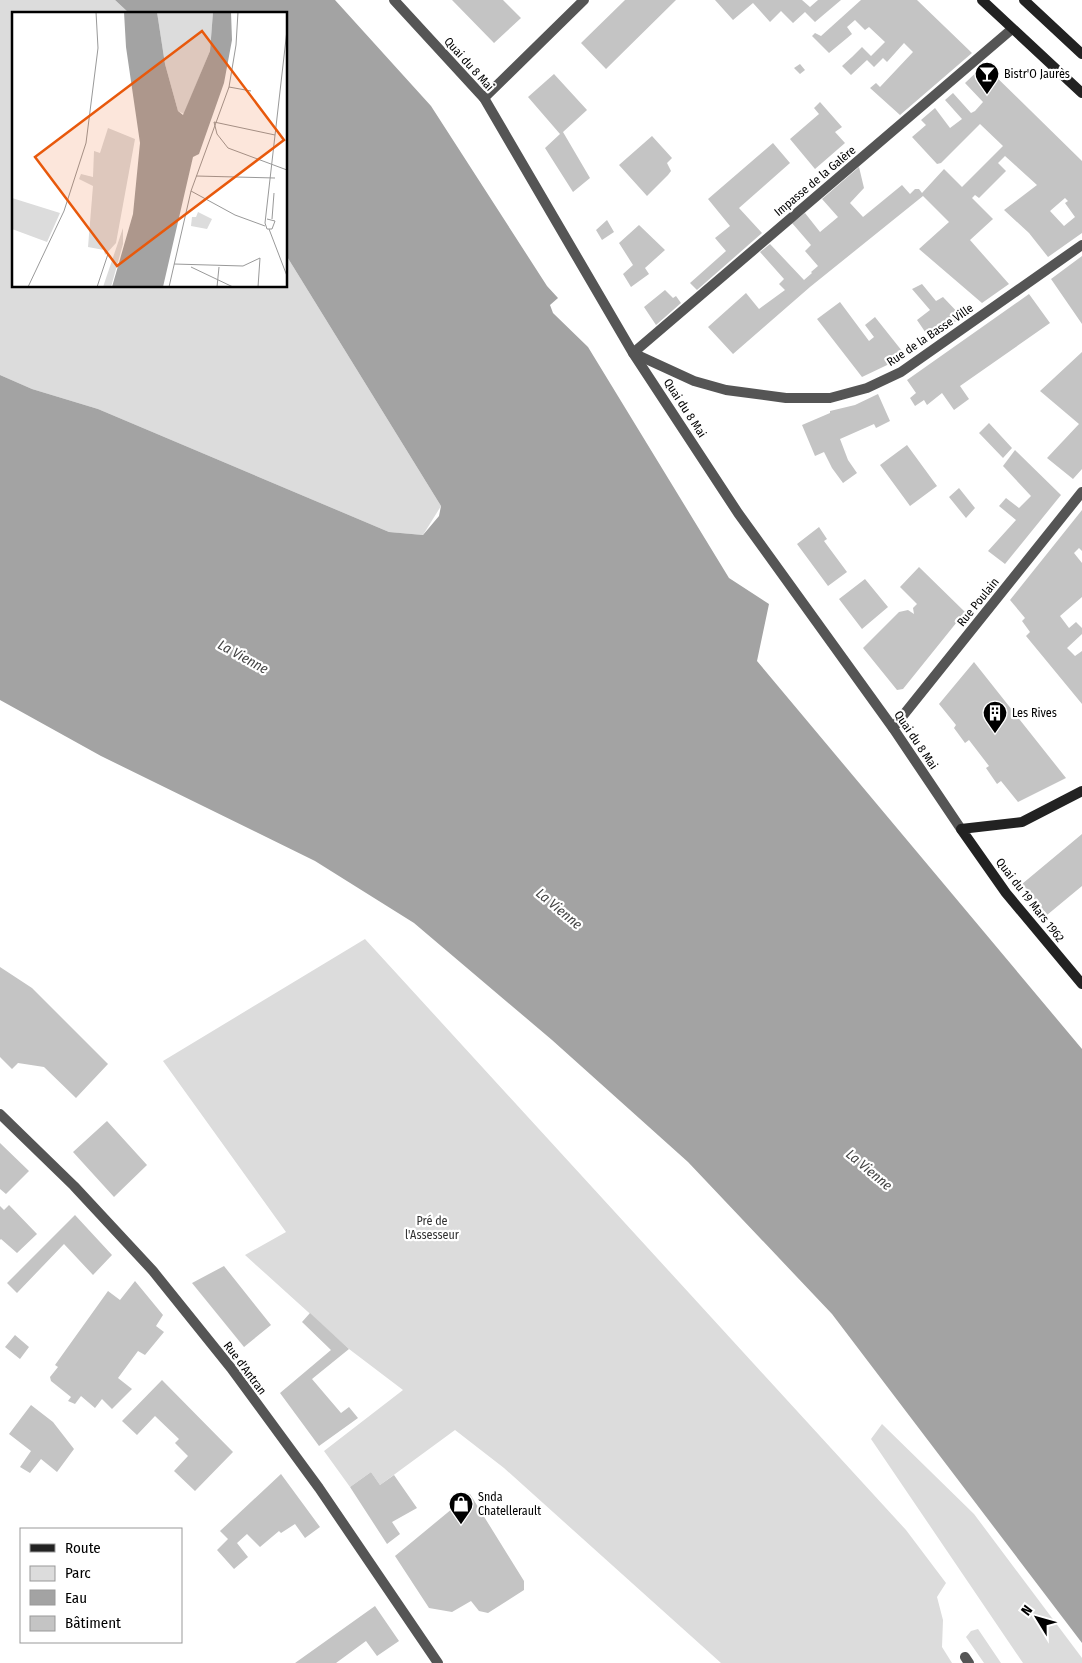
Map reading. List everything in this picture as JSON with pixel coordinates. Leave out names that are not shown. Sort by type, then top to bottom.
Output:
[{"type":"main road","points":[[982,0],[1082,94]]},
{"type":"main road","points":[[1024,0],[1082,54]]},
{"type":"main road","points":[[961,829],[1022,822],[1082,791]]},
{"type":"main road","name":"Quai du 19 Mars 1962","points":[[961,829],[1006,893],[1082,984]]},
{"type":"street","name":"Quai du 8 Mai","points":[[394,0],[484,98],[634,352],[738,513],[893,728],[961,829]]},
{"type":"street","points":[[484,98],[584,0]]},
{"type":"street","name":"Impasse de la Galère","points":[[634,352],[1012,29]]},
{"type":"street","name":"Rue de la Basse Ville","points":[[634,352],[694,381],[726,390],[786,398],[830,398],[867,388],[901,372],[1082,245]]},
{"type":"street","name":"Rue Poulain","points":[[893,728],[1082,492]]},
{"type":"street","name":"Rue d'Antran","points":[[0,1114],[74,1186],[153,1271],[225,1360],[319,1488],[438,1663]]},
{"type":"green space","points":[[0,0],[115,0],[128,12],[12,12],[12,288],[288,288],[288,258],[441,506],[423,535],[389,532],[98,409],[32,389],[0,375]]},
{"type":"green space","name":"Pré de l'Assesseur","points":[[365,939],[906,1530],[946,1583],[937,1597],[943,1620],[942,1647],[952,1663],[721,1663],[504,1468],[455,1430],[380,1485],[371,1472],[350,1487],[324,1451],[403,1390],[349,1349],[245,1255],[286,1232],[163,1061]]},
{"type":"green space","points":[[882,1424],[974,1514],[1082,1658],[1082,1663],[1023,1663],[871,1439]]},
{"type":"green space","points":[[978,1629],[1001,1663],[984,1663],[966,1637],[971,1631]]},
{"type":"water","name":"La Vienne","points":[[115,0],[335,0],[431,106],[547,286],[558,298],[550,305],[553,313],[588,347],[729,578],[769,604],[757,661],[1082,1049],[1082,1643],[832,1314],[688,1162],[552,1040],[414,923],[315,861],[101,756],[0,700],[0,375],[32,389],[98,409],[389,532],[423,535],[439,516],[441,506],[288,258],[288,12],[128,12]]},
{"type":"building","points":[[452,0],[503,0],[521,18],[494,43]]},
{"type":"building","points":[[625,0],[676,0],[606,69],[581,43]]},
{"type":"building","points":[[715,0],[802,0],[810,7],[818,0],[841,0],[815,22],[805,12],[793,23],[781,11],[770,22],[753,3],[733,20]]},
{"type":"building","points":[[861,0],[917,0],[972,53],[900,115],[870,88],[876,83],[880,87],[913,52],[904,43],[887,62],[883,58],[874,67],[867,60],[851,75],[842,66],[862,47],[871,56],[885,42],[869,27],[865,30],[855,20],[847,27],[852,34],[829,53],[812,36],[815,33],[821,36]]},
{"type":"building","points":[[800,64],[805,70],[800,74],[794,68]]},
{"type":"building","points":[[984,65],[1082,161],[1082,233],[1048,257],[1029,233],[1004,210],[1037,185],[1005,156],[998,163],[1006,171],[979,198],[975,195],[972,198],[993,219],[970,240],[1009,284],[982,303],[919,249],[949,222],[923,196],[810,287],[733,354],[708,327],[746,293],[759,309],[785,290],[779,284],[784,279],[760,252],[770,244],[804,280],[812,273],[818,266],[805,251],[811,245],[792,223],[805,213],[820,232],[838,217],[822,199],[859,167],[864,188],[850,203],[863,217],[902,185],[910,194],[915,189],[919,189],[922,193],[944,169],[962,187],[1003,146],[980,124],[941,163],[937,164],[912,137],[926,125],[921,120],[935,108],[950,128],[962,119],[945,100],[953,93],[971,113],[975,111],[983,102],[965,83]],"holes":[[[1065,198],[1068,201],[1065,203],[1075,217],[1064,226],[1050,211]]]},
{"type":"building","points":[[554,74],[587,110],[563,132],[590,178],[573,192],[545,148],[560,134],[528,97]]},
{"type":"building","points":[[820,102],[842,127],[835,132],[845,143],[815,169],[790,139],[819,114],[814,108]]},
{"type":"building","points":[[652,136],[672,158],[667,163],[671,171],[647,196],[619,165]]},
{"type":"building","points":[[773,143],[790,163],[739,208],[762,233],[697,290],[690,283],[726,251],[715,238],[730,226],[708,199]]},
{"type":"building","points":[[607,220],[614,232],[602,240],[596,230]]},
{"type":"building","points":[[639,225],[665,250],[645,268],[649,274],[631,287],[623,274],[633,265],[619,243]]},
{"type":"building","points":[[1082,256],[1082,324],[1051,279]]},
{"type":"building","points":[[922,284],[936,301],[943,297],[962,317],[930,339],[917,320],[930,310],[912,289]]},
{"type":"building","points":[[665,290],[673,298],[676,296],[681,303],[656,325],[644,307]]},
{"type":"building","points":[[1029,294],[1050,323],[960,386],[969,399],[954,410],[942,393],[927,405],[924,400],[915,406],[910,398],[916,393],[907,380]]},
{"type":"building","points":[[840,302],[869,341],[874,337],[865,325],[875,317],[906,356],[862,377],[817,319]]},
{"type":"building","points":[[1082,352],[1082,469],[1073,479],[1047,458],[1079,424],[1040,391]]},
{"type":"building","points":[[878,394],[890,421],[876,428],[874,424],[840,439],[848,460],[857,473],[843,483],[832,468],[824,452],[815,456],[802,425],[830,413],[830,411],[855,405]]},
{"type":"building","points":[[989,423],[1012,448],[1003,458],[979,433]]},
{"type":"building","points":[[907,445],[937,486],[910,506],[880,465]]},
{"type":"building","points":[[1015,450],[1061,495],[1005,564],[988,551],[1016,520],[999,506],[1006,498],[1019,508],[1031,496],[1003,466]]},
{"type":"building","points":[[959,488],[975,508],[966,518],[949,497]]},
{"type":"building","points":[[1082,510],[1082,551],[1079,548],[1074,553],[1082,563],[1082,597],[1060,616],[1069,628],[1076,622],[1082,628],[1082,634],[1067,648],[1075,656],[1082,651],[1082,704],[1026,636],[1030,632],[1022,621],[1025,618],[1010,600]]},
{"type":"building","points":[[819,527],[827,539],[824,541],[847,572],[828,586],[797,544]]},
{"type":"building","points":[[919,567],[965,612],[903,689],[897,690],[863,648],[899,612],[908,610],[914,614],[913,608],[917,604],[900,587]]},
{"type":"building","points":[[865,579],[888,607],[862,629],[839,599]]},
{"type":"building","name":"Les Rives","points":[[974,662],[1066,778],[1018,802],[1001,781],[997,784],[986,768],[989,766],[969,740],[965,743],[954,728],[956,725],[939,704]]},
{"type":"building","points":[[1082,834],[1082,886],[1047,915],[1022,884]]},
{"type":"building","points":[[0,967],[32,988],[108,1064],[76,1098],[44,1067],[18,1063],[12,1069],[0,1057]]},
{"type":"building","points":[[107,1121],[147,1165],[114,1197],[73,1152]]},
{"type":"building","points":[[0,1143],[29,1171],[6,1194],[0,1189]]},
{"type":"building","points":[[9,1205],[37,1234],[17,1253],[0,1240],[0,1206],[4,1210]]},
{"type":"building","points":[[75,1215],[112,1255],[93,1275],[64,1244],[17,1293],[7,1283]]},
{"type":"building","points":[[224,1266],[271,1325],[244,1347],[192,1283]]},
{"type":"building","points":[[135,1281],[163,1315],[156,1326],[164,1332],[145,1355],[138,1351],[118,1378],[132,1389],[112,1409],[102,1399],[95,1408],[81,1396],[75,1404],[68,1401],[71,1397],[51,1381],[50,1377],[58,1367],[55,1365],[108,1291],[120,1300]]},
{"type":"building","points":[[310,1313],[349,1349],[312,1379],[341,1413],[349,1407],[358,1418],[319,1446],[280,1393],[331,1350],[302,1322]]},
{"type":"building","points":[[15,1335],[29,1347],[20,1359],[5,1347]]},
{"type":"building","points":[[162,1380],[233,1452],[195,1491],[174,1471],[188,1456],[175,1443],[179,1439],[155,1416],[137,1435],[122,1421]]},
{"type":"building","points":[[31,1405],[53,1422],[74,1449],[57,1472],[41,1459],[30,1473],[20,1467],[31,1451],[9,1434]]},
{"type":"building","points":[[371,1472],[380,1485],[394,1475],[417,1508],[392,1522],[400,1534],[387,1544],[350,1487]]},
{"type":"building","points":[[281,1474],[320,1527],[305,1538],[295,1524],[281,1533],[279,1531],[260,1547],[247,1534],[237,1543],[248,1557],[234,1569],[217,1550],[228,1539],[220,1531]]},
{"type":"building","name":"Snda Chatellerault","points":[[470,1494],[524,1581],[524,1590],[488,1613],[479,1611],[471,1601],[452,1612],[429,1608],[395,1556]]},
{"type":"building","points":[[375,1606],[399,1641],[377,1656],[366,1641],[336,1663],[295,1663]]},
{"type":"place","name":"Bistr'O Jaurès","points":[[987,95]]},
{"type":"place","name":"Les Rives","points":[[995,734]]},
{"type":"place","name":"Snda Chatellerault","points":[[461,1525]]}]
